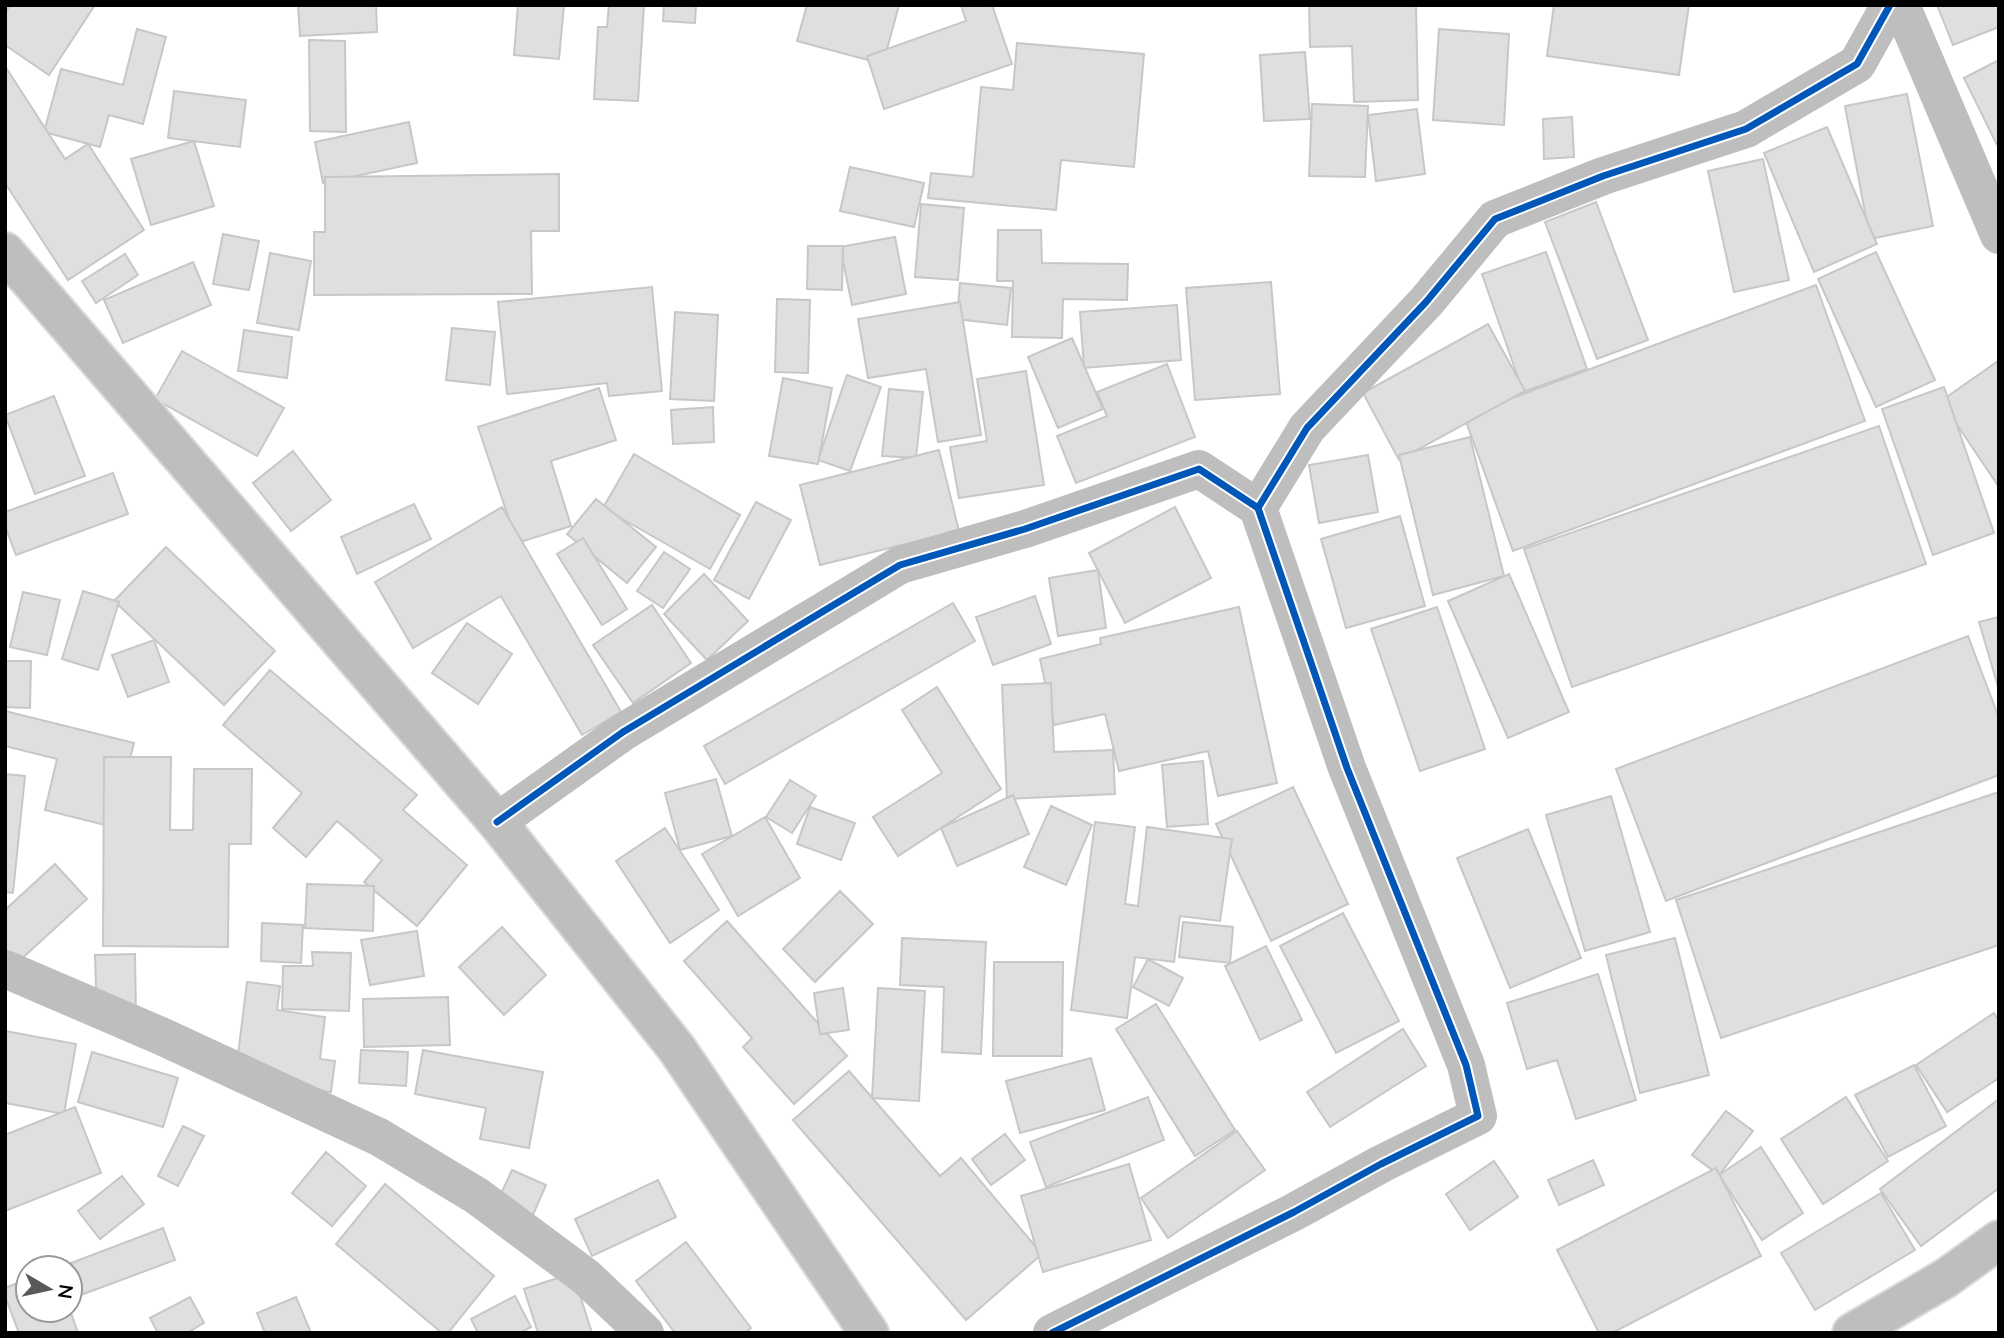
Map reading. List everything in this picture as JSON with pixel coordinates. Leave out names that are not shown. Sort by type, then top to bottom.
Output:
[{"type":"street","points":[[1258,508],[1307,428],[1426,302],[1495,219],[1603,176],[1746,129],[1857,64],[1890,5]]},
{"type":"street","points":[[1901,5],[1999,235]]},
{"type":"street","points":[[5,251],[497,822],[677,1049],[869,1333]]},
{"type":"street","points":[[497,822],[623,732],[900,565],[1025,529],[1199,469],[1258,508],[1348,768],[1466,1065],[1478,1116],[1052,1333]]},
{"type":"street","points":[[5,969],[161,1036],[379,1137],[477,1196],[586,1277],[645,1333]]},
{"type":"street","points":[[1852,1333],[1946,1278],[1999,1240]]},
{"type":"building","points":[[10,5],[95,5],[49,75],[5,45],[5,13]]},
{"type":"building","points":[[298,5],[376,5],[377,32],[300,36]]},
{"type":"building","points":[[518,5],[564,5],[559,59],[514,55]]},
{"type":"building","points":[[609,5],[644,5],[638,101],[594,99],[598,27],[607,27]]},
{"type":"building","points":[[664,5],[696,5],[695,23],[663,21]]},
{"type":"building","points":[[807,5],[899,5],[883,64],[797,41]]},
{"type":"building","points":[[961,5],[992,5],[1012,64],[884,109],[867,56],[966,21]]},
{"type":"building","points":[[1309,5],[1416,5],[1418,100],[1354,102],[1352,46],[1310,47]]},
{"type":"building","points":[[1554,5],[1689,5],[1679,75],[1547,56]]},
{"type":"building","points":[[1937,5],[1999,5],[1999,27],[1953,45]]},
{"type":"building","points":[[137,29],[166,37],[143,124],[109,115],[100,147],[44,132],[61,69],[123,85]]},
{"type":"building","points":[[1439,29],[1509,34],[1504,125],[1433,120]]},
{"type":"building","points":[[309,40],[345,41],[346,132],[310,131]]},
{"type":"building","points":[[1017,43],[1144,54],[1134,167],[1061,160],[1056,210],[928,198],[931,173],[973,177],[981,87],[1013,90]]},
{"type":"building","points":[[1305,52],[1310,119],[1264,121],[1260,55]]},
{"type":"building","points":[[1999,60],[1999,144],[1997,145],[1964,78]]},
{"type":"building","points":[[5,66],[65,159],[88,144],[144,230],[68,280],[5,183]]},
{"type":"building","points":[[174,91],[246,100],[240,147],[168,138]]},
{"type":"building","points":[[1907,94],[1933,226],[1870,239],[1845,106]]},
{"type":"building","points":[[1312,104],[1368,106],[1365,177],[1309,176]]},
{"type":"building","points":[[1417,109],[1425,174],[1376,181],[1368,115]]},
{"type":"building","points":[[1572,117],[1574,157],[1544,159],[1543,119]]},
{"type":"building","points":[[409,122],[417,163],[323,183],[315,142]]},
{"type":"building","points":[[1827,127],[1877,244],[1814,272],[1764,153]]},
{"type":"building","points":[[194,141],[214,206],[151,225],[131,159]]},
{"type":"building","points":[[1763,159],[1789,280],[1734,292],[1708,171]]},
{"type":"building","points":[[850,167],[924,183],[914,227],[840,211]]},
{"type":"building","points":[[559,174],[559,231],[531,231],[532,294],[314,295],[314,232],[325,232],[325,177]]},
{"type":"building","points":[[1596,202],[1648,340],[1597,359],[1545,222]]},
{"type":"building","points":[[921,204],[964,208],[958,280],[915,277]]},
{"type":"building","points":[[998,230],[1041,230],[1042,263],[1128,264],[1127,300],[1063,299],[1062,338],[1012,337],[1013,281],[997,281]]},
{"type":"building","points":[[223,234],[259,241],[249,290],[213,284]]},
{"type":"building","points":[[895,237],[906,294],[852,305],[840,247]]},
{"type":"building","points":[[808,246],[843,246],[842,290],[807,289]]},
{"type":"building","points":[[1546,252],[1587,369],[1523,392],[1482,274]]},
{"type":"building","points":[[1876,252],[1935,380],[1876,407],[1818,279]]},
{"type":"building","points":[[270,253],[311,261],[299,330],[257,323]]},
{"type":"building","points":[[125,254],[138,275],[96,303],[82,281]]},
{"type":"building","points":[[193,262],[211,305],[123,343],[104,300]]},
{"type":"building","points":[[1271,282],[1280,394],[1195,400],[1186,288]]},
{"type":"building","points":[[960,283],[1011,288],[1007,325],[957,319]]},
{"type":"building","points":[[1816,285],[1865,421],[1513,551],[1464,416]]},
{"type":"building","points":[[652,287],[662,391],[609,396],[607,383],[507,394],[498,302]]},
{"type":"building","points":[[777,299],[810,300],[808,373],[775,372]]},
{"type":"building","points":[[960,302],[981,435],[938,442],[926,369],[868,378],[858,319]]},
{"type":"building","points":[[1177,305],[1181,360],[1084,368],[1080,312]]},
{"type":"building","points":[[675,312],[718,315],[714,401],[670,399]]},
{"type":"building","points":[[1488,324],[1525,391],[1399,460],[1363,393]]},
{"type":"building","points":[[452,328],[495,332],[490,385],[446,380]]},
{"type":"building","points":[[244,330],[292,337],[287,378],[238,371]]},
{"type":"building","points":[[1072,338],[1103,409],[1058,428],[1028,357]]},
{"type":"building","points":[[182,351],[284,408],[257,456],[155,399]]},
{"type":"building","points":[[1999,362],[1999,487],[1941,401]]},
{"type":"building","points":[[1167,364],[1195,437],[1076,483],[1057,436],[1107,416],[1097,392]]},
{"type":"building","points":[[1026,371],[1044,485],[959,498],[950,447],[987,441],[977,379]]},
{"type":"building","points":[[847,375],[881,387],[850,471],[818,460]]},
{"type":"building","points":[[783,378],[832,388],[818,464],[769,456]]},
{"type":"building","points":[[1944,387],[1994,533],[1933,555],[1882,409]]},
{"type":"building","points":[[599,388],[616,440],[551,461],[571,526],[517,543],[478,427]]},
{"type":"building","points":[[889,389],[923,392],[916,458],[882,456]]},
{"type":"building","points":[[54,396],[85,476],[35,494],[5,415]]},
{"type":"building","points":[[713,407],[714,442],[673,444],[671,410]]},
{"type":"building","points":[[1879,426],[1926,564],[1572,687],[1524,549]]},
{"type":"building","points":[[1470,437],[1504,576],[1433,595],[1399,455]]},
{"type":"building","points":[[939,450],[959,531],[820,565],[800,485]]},
{"type":"building","points":[[293,451],[331,500],[291,531],[253,483]]},
{"type":"building","points":[[634,454],[740,515],[710,569],[603,508]]},
{"type":"building","points":[[1368,455],[1378,512],[1319,523],[1309,465]]},
{"type":"building","points":[[113,473],[128,514],[16,555],[5,526],[5,512]]},
{"type":"building","points":[[596,499],[656,547],[627,583],[567,534]]},
{"type":"building","points":[[756,502],[791,520],[749,599],[714,580]]},
{"type":"building","points":[[414,504],[431,539],[357,574],[341,537]]},
{"type":"building","points":[[502,507],[621,712],[582,735],[501,596],[413,648],[375,582]]},
{"type":"building","points":[[1175,507],[1211,578],[1125,623],[1089,553]]},
{"type":"building","points":[[1400,516],[1425,606],[1346,628],[1321,539]]},
{"type":"building","points":[[583,538],[627,609],[602,625],[557,554]]},
{"type":"building","points":[[166,547],[275,651],[224,705],[114,601]]},
{"type":"building","points":[[664,552],[690,569],[663,608],[637,591]]},
{"type":"building","points":[[1098,570],[1106,628],[1058,636],[1049,578]]},
{"type":"building","points":[[704,574],[748,621],[707,660],[664,614]]},
{"type":"building","points":[[1509,574],[1569,712],[1508,738],[1448,601]]},
{"type":"building","points":[[83,591],[119,602],[98,670],[62,659]]},
{"type":"building","points":[[23,592],[60,600],[47,655],[10,647]]},
{"type":"building","points":[[1035,596],[1051,644],[993,665],[976,617]]},
{"type":"building","points":[[953,603],[975,641],[725,784],[704,746]]},
{"type":"building","points":[[652,605],[691,663],[633,703],[593,645]]},
{"type":"building","points":[[1239,607],[1277,783],[1218,796],[1208,751],[1119,771],[1105,714],[1054,725],[1040,659],[1101,644],[1100,638]]},
{"type":"building","points":[[1437,607],[1485,749],[1420,771],[1371,629]]},
{"type":"building","points":[[1999,617],[1999,690],[1979,622]]},
{"type":"building","points":[[467,623],[512,654],[478,704],[432,673]]},
{"type":"building","points":[[1968,636],[1999,718],[1999,775],[1666,901],[1616,769]]},
{"type":"building","points":[[154,640],[169,682],[128,697],[112,655]]},
{"type":"building","points":[[5,661],[31,661],[30,708],[5,707]]},
{"type":"building","points":[[270,670],[417,795],[403,810],[467,865],[417,926],[364,882],[382,860],[337,821],[306,857],[273,828],[302,793],[223,725]]},
{"type":"building","points":[[1051,683],[1054,752],[1113,750],[1115,794],[1007,799],[1002,685]]},
{"type":"building","points":[[937,687],[1001,789],[898,856],[873,817],[942,773],[902,710]]},
{"type":"building","points":[[5,711],[134,743],[113,827],[45,810],[57,759],[5,746]]},
{"type":"building","points":[[104,757],[171,757],[170,830],[193,830],[194,769],[252,769],[251,844],[229,844],[228,947],[103,946]]},
{"type":"building","points":[[1203,761],[1208,824],[1167,827],[1162,765]]},
{"type":"building","points":[[5,774],[25,776],[13,893],[5,892]]},
{"type":"building","points":[[716,779],[732,836],[680,850],[665,793]]},
{"type":"building","points":[[790,780],[816,796],[792,833],[766,817]]},
{"type":"building","points":[[1293,787],[1348,904],[1271,941],[1216,824]]},
{"type":"building","points":[[1999,792],[1999,945],[1721,1038],[1676,900]]},
{"type":"building","points":[[1013,795],[1029,834],[957,866],[941,828]]},
{"type":"building","points":[[1611,796],[1650,932],[1585,951],[1546,815]]},
{"type":"building","points":[[1051,806],[1092,825],[1066,885],[1024,867]]},
{"type":"building","points":[[810,807],[855,823],[841,860],[797,844]]},
{"type":"building","points":[[765,817],[800,878],[738,916],[702,854]]},
{"type":"building","points":[[1095,822],[1135,827],[1125,904],[1138,906],[1147,827],[1232,839],[1220,921],[1180,916],[1174,962],[1135,957],[1127,1018],[1071,1010]]},
{"type":"building","points":[[665,828],[719,910],[670,943],[616,861]]},
{"type":"building","points":[[1528,829],[1581,958],[1510,988],[1457,858]]},
{"type":"building","points":[[55,864],[87,899],[5,974],[5,910]]},
{"type":"building","points":[[307,884],[374,886],[373,931],[305,928]]},
{"type":"building","points":[[840,891],[873,924],[815,982],[783,949]]},
{"type":"building","points":[[1343,913],[1399,1021],[1336,1053],[1280,946]]},
{"type":"building","points":[[727,921],[847,1056],[794,1104],[743,1047],[752,1038],[684,961]]},
{"type":"building","points":[[1183,922],[1233,927],[1230,963],[1179,957]]},
{"type":"building","points":[[262,923],[303,925],[301,963],[261,961]]},
{"type":"building","points":[[502,927],[546,975],[504,1015],[459,967]]},
{"type":"building","points":[[417,931],[424,976],[370,985],[361,940]]},
{"type":"building","points":[[902,938],[986,942],[981,1054],[942,1052],[944,987],[900,985]]},
{"type":"building","points":[[1675,938],[1709,1075],[1640,1093],[1606,955]]},
{"type":"building","points":[[1266,946],[1302,1020],[1260,1040],[1225,966]]},
{"type":"building","points":[[312,952],[351,953],[349,1011],[282,1009],[283,966],[313,966]]},
{"type":"building","points":[[135,954],[136,1017],[97,1017],[95,955]]},
{"type":"building","points":[[1148,959],[1183,978],[1169,1006],[1133,987]]},
{"type":"building","points":[[994,962],[1063,962],[1062,1056],[993,1056]]},
{"type":"building","points":[[1598,974],[1636,1100],[1576,1119],[1557,1060],[1527,1069],[1507,1003]]},
{"type":"building","points":[[247,982],[280,986],[277,1010],[325,1017],[320,1059],[335,1061],[331,1092],[235,1079]]},
{"type":"building","points":[[843,988],[849,1030],[820,1034],[814,993]]},
{"type":"building","points":[[878,988],[925,991],[919,1101],[872,1098]]},
{"type":"building","points":[[448,997],[450,1045],[364,1047],[363,999]]},
{"type":"building","points":[[1156,1004],[1235,1130],[1195,1156],[1116,1029]]},
{"type":"building","points":[[1994,1013],[1999,1021],[1999,1078],[1947,1112],[1916,1065]]},
{"type":"building","points":[[1403,1029],[1426,1066],[1330,1127],[1307,1092]]},
{"type":"building","points":[[5,1031],[76,1044],[64,1114],[5,1103]]},
{"type":"building","points":[[361,1050],[408,1052],[406,1086],[359,1083]]},
{"type":"building","points":[[423,1050],[543,1072],[529,1148],[480,1139],[486,1108],[415,1094]]},
{"type":"building","points":[[92,1052],[178,1078],[163,1127],[78,1102]]},
{"type":"building","points":[[1091,1058],[1105,1110],[1020,1133],[1006,1081]]},
{"type":"building","points":[[1914,1065],[1946,1126],[1888,1157],[1855,1095]]},
{"type":"building","points":[[849,1071],[940,1176],[961,1158],[1042,1254],[966,1320],[793,1120]]},
{"type":"building","points":[[1148,1097],[1164,1140],[1046,1187],[1030,1142]]},
{"type":"building","points":[[1846,1097],[1888,1161],[1823,1204],[1781,1139]]},
{"type":"building","points":[[1999,1099],[1999,1188],[1921,1246],[1880,1189]]},
{"type":"building","points":[[75,1107],[101,1173],[5,1211],[5,1135]]},
{"type":"building","points":[[1726,1111],[1753,1131],[1719,1175],[1692,1155]]},
{"type":"building","points":[[183,1126],[204,1136],[178,1186],[158,1176]]},
{"type":"building","points":[[1237,1131],[1265,1170],[1168,1238],[1141,1198]]},
{"type":"building","points":[[1005,1134],[1025,1160],[991,1185],[972,1159]]},
{"type":"building","points":[[1761,1147],[1803,1213],[1762,1240],[1719,1175]]},
{"type":"building","points":[[326,1152],[366,1186],[332,1226],[292,1193]]},
{"type":"building","points":[[1593,1160],[1604,1185],[1559,1205],[1548,1180]]},
{"type":"building","points":[[1494,1161],[1518,1197],[1470,1230],[1446,1194]]},
{"type":"building","points":[[1129,1164],[1151,1240],[1043,1272],[1021,1196]]},
{"type":"building","points":[[1716,1168],[1761,1256],[1612,1333],[1599,1333],[1557,1250]]},
{"type":"building","points":[[512,1170],[546,1185],[526,1231],[491,1215]]},
{"type":"building","points":[[122,1176],[144,1204],[100,1239],[78,1211]]},
{"type":"building","points":[[658,1180],[676,1217],[592,1256],[575,1219]]},
{"type":"building","points":[[385,1184],[494,1276],[448,1333],[442,1333],[336,1244]]},
{"type":"building","points":[[1881,1193],[1915,1250],[1815,1310],[1781,1253]]},
{"type":"building","points":[[163,1228],[175,1260],[84,1294],[84,1258]]},
{"type":"building","points":[[686,1242],[751,1328],[745,1333],[675,1333],[636,1281]]},
{"type":"building","points":[[573,1273],[592,1333],[538,1333],[524,1289]]},
{"type":"building","points":[[14,1284],[14,1320],[5,1296],[5,1288]]},
{"type":"building","points":[[515,1296],[531,1327],[520,1333],[478,1333],[471,1319]]},
{"type":"building","points":[[190,1297],[204,1323],[187,1333],[158,1333],[150,1318]]},
{"type":"building","points":[[296,1297],[311,1333],[265,1333],[257,1313]]},
{"type":"building","points":[[16,1324],[75,1324],[78,1333],[19,1333]]},
{"type":"cycle path","points":[[497,822],[623,732],[900,565],[1025,529],[1199,469],[1258,508],[1307,428],[1426,302],[1495,219],[1603,176],[1746,129],[1857,64],[1890,5]]},
{"type":"cycle path","points":[[1052,1333],[1478,1116],[1466,1065],[1347,768],[1258,508]]}]
